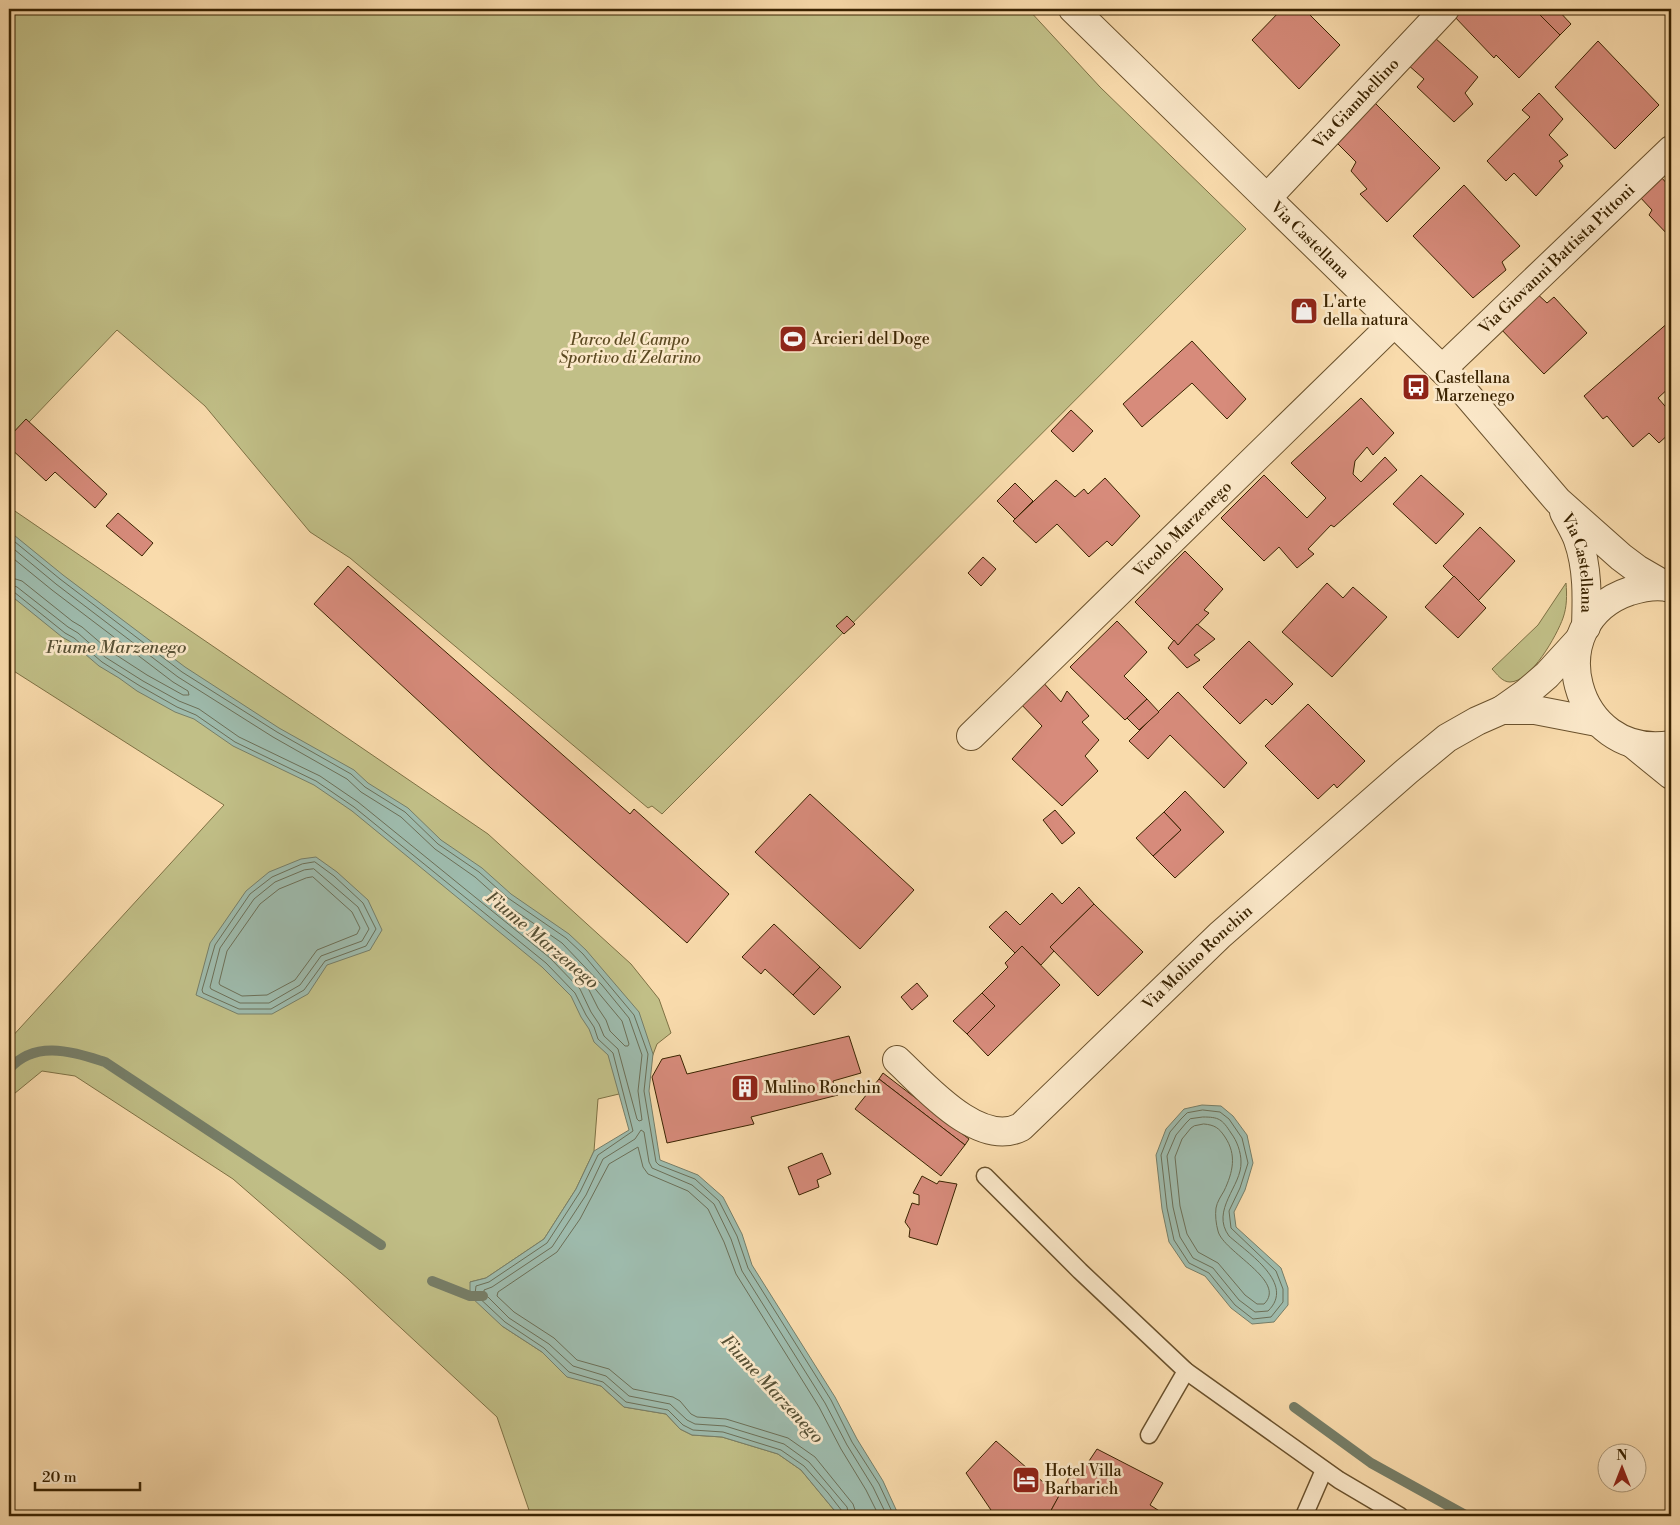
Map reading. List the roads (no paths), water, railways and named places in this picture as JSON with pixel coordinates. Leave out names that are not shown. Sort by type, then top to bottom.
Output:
[{"type":"street","name":"Via Castellana","points":[[1073,9],[1313,244],[1374,300],[1394,323],[1462,389],[1558,501],[1621,557],[1637,569],[1670,588]]},
{"type":"street","name":"Via Giambellino","points":[[1267,198],[1445,9]]},
{"type":"street","name":"Via Giovanni Battista Pittoni","points":[[1442,369],[1671,150]]},
{"type":"street","name":"Vicolo Marzenego","points":[[971,736],[1394,323]]},
{"type":"street","name":"Via Castellana","points":[[1558,501],[1578,540],[1582,554],[1587,586],[1576,673],[1582,696],[1598,722]]},
{"type":"street","name":"Via Molino Ronchin","points":[[896,1060],[936,1097],[972,1123],[983,1128],[1003,1132],[1014,1131],[1021,1127],[1220,935],[1407,771],[1447,738],[1502,710],[1547,675],[1601,608],[1621,594],[1644,587],[1670,588]]},
{"type":"street","name":"Via Molino Ronchin","points":[[1502,710],[1535,710],[1598,722]]},
{"type":"street","points":[[1598,722],[1611,733],[1633,744],[1671,775]]},
{"type":"street","points":[[1633,744],[1657,747],[1671,745]]},
{"type":"lane","points":[[985,1176],[1186,1371],[1324,1470],[1400,1516]]},
{"type":"lane","points":[[1149,1435],[1186,1371]]},
{"type":"lane","points":[[1304,1516],[1324,1470]]},
{"type":"water","name":"Fiume Marzenego","points":[[9,531],[63,575],[185,667],[279,728],[354,770],[368,783],[408,808],[441,840],[482,868],[511,894],[569,934],[586,950],[639,1012],[653,1054],[649,1091],[660,1160],[698,1175],[723,1197],[742,1234],[752,1265],[835,1397],[857,1439],[883,1481],[899,1516],[839,1516],[801,1470],[778,1454],[722,1437],[692,1435],[680,1429],[666,1414],[624,1407],[601,1386],[567,1377],[542,1352],[502,1326],[470,1296],[470,1282],[486,1278],[544,1239],[576,1189],[594,1151],[629,1130],[608,1055],[594,1042],[571,996],[542,967],[352,811],[314,785],[233,746],[194,719],[175,712],[137,691],[99,666],[9,594]]},
{"type":"water","points":[[316,857],[337,872],[368,900],[382,930],[370,950],[327,965],[308,994],[272,1014],[238,1014],[196,995],[210,943],[246,891],[269,872],[301,859]]},
{"type":"water","points":[[1202,1105],[1221,1106],[1233,1116],[1247,1135],[1253,1163],[1245,1190],[1234,1212],[1236,1227],[1281,1268],[1288,1288],[1288,1305],[1274,1322],[1252,1324],[1231,1308],[1205,1276],[1186,1267],[1169,1242],[1162,1209],[1156,1155],[1166,1129],[1184,1109]]},
{"type":"waterway","points":[[9,1069],[31,1054],[55,1050],[105,1062],[381,1245]]},
{"type":"waterway","points":[[432,1281],[470,1296],[483,1296]]},
{"type":"waterway","points":[[1294,1407],[1371,1463],[1467,1516]]},
{"type":"place","name":"L'arte della natura","points":[[1304,311]]},
{"type":"place","name":"Arcieri del Doge","points":[[793,339]]},
{"type":"place","name":"Castellana Marzenego","points":[[1416,387]]},
{"type":"place","name":"Mulino Ronchin","points":[[745,1088]]},
{"type":"place","name":"Hotel Villa Barbarich","points":[[1026,1480]]},
{"type":"park label","name":"Parco del Campo Sportivo di Zelarino","points":[[630,349]]}]
